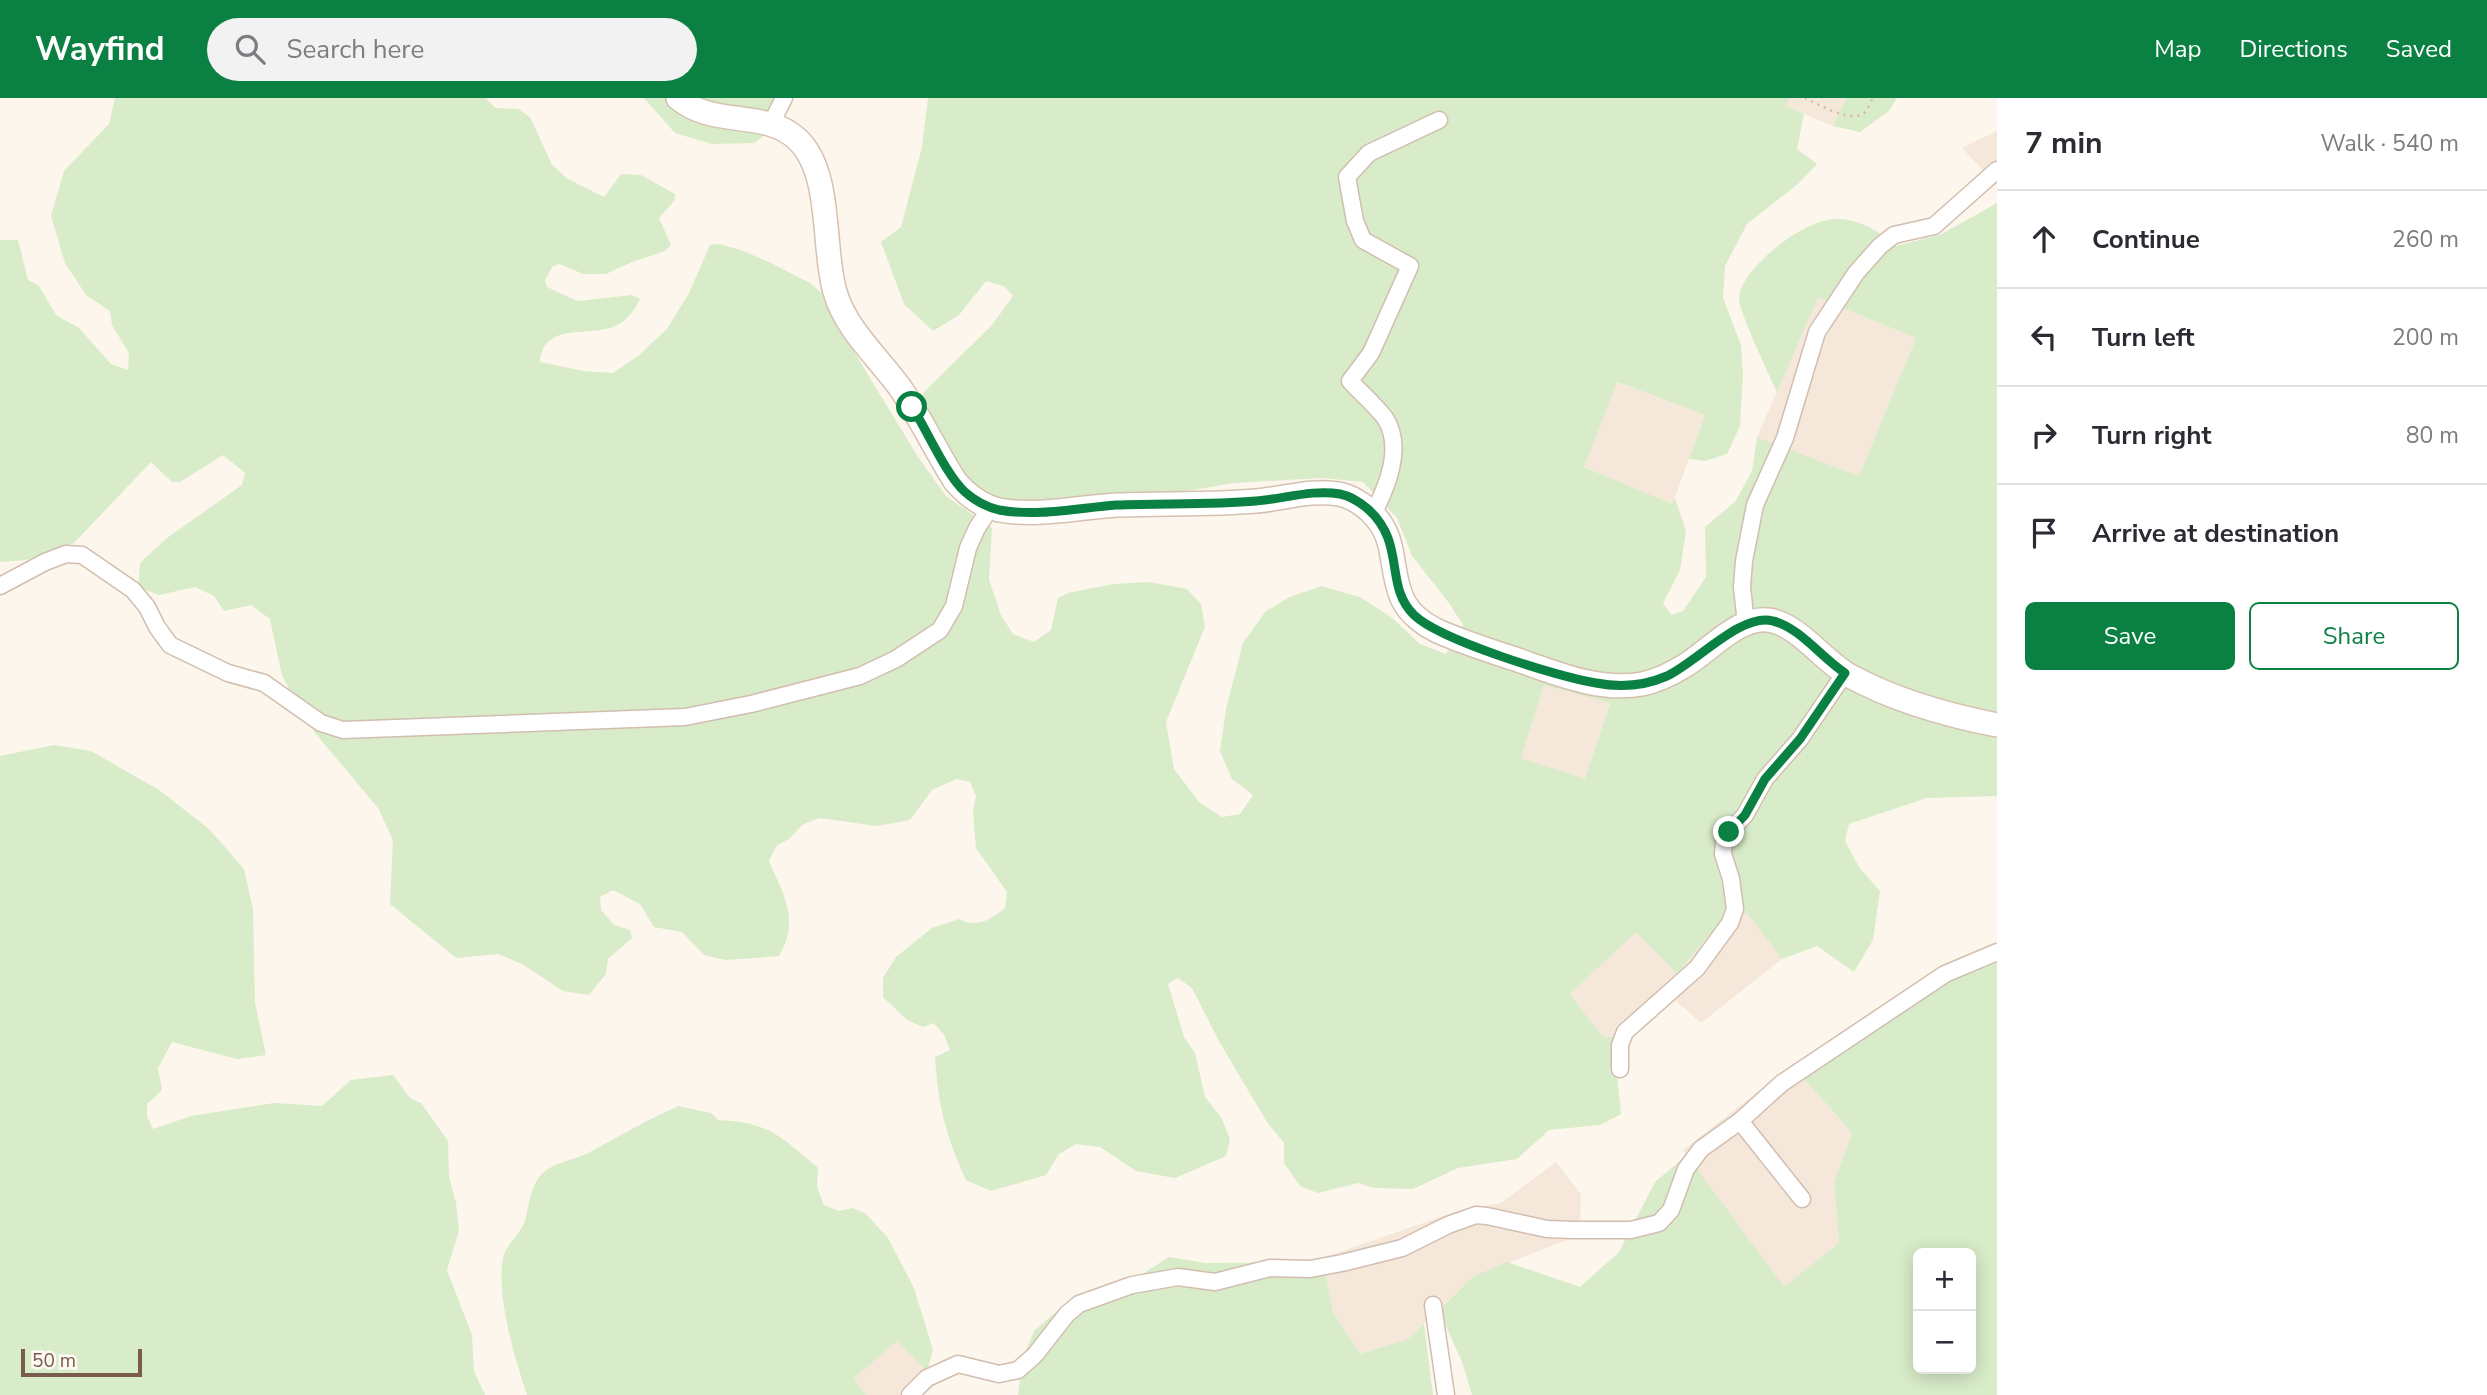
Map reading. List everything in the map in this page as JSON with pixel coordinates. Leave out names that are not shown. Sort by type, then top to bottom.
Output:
[{"type":"street","points":[[678,98],[708,115],[771,124],[797,138],[809,155],[816,173],[827,226],[831,274],[842,310],[912,407],[955,481],[964,491],[991,507],[1017,512],[1040,512],[1119,505],[1258,501],[1341,494],[1355,500],[1373,514],[1389,535],[1401,596],[1415,616],[1438,631],[1458,639],[1566,677],[1622,686],[1644,684],[1685,666],[1746,624],[1765,619],[1786,626],[1828,662],[1893,697],[1997,725]]},
{"type":"street","points":[[771,124],[784,98]]},
{"type":"street","points":[[1373,514],[1386,487],[1392,463],[1392,442],[1386,419],[1350,381],[1371,353],[1410,266],[1363,240],[1355,221],[1347,177],[1369,153],[1438,120]]},
{"type":"street","points":[[1746,624],[1743,574],[1747,536],[1755,505],[1785,438],[1817,332],[1856,273],[1880,246],[1894,235],[1934,226],[1997,170]]},
{"type":"street","points":[[0,586],[66,554],[82,555],[133,590],[148,607],[157,627],[170,645],[228,673],[264,683],[321,723],[343,730],[685,717],[751,704],[860,676],[925,642],[947,622],[954,606],[968,548],[991,507]]},
{"type":"street","points":[[1620,1069],[1620,1045],[1625,1031],[1697,968],[1730,923],[1735,909],[1731,879],[1723,854],[1724,841],[1745,815],[1777,763],[1800,739],[1845,673]]},
{"type":"street","points":[[910,1395],[927,1378],[958,1364],[999,1374],[1018,1370],[1035,1355],[1079,1304],[1132,1285],[1178,1278],[1215,1282],[1270,1268],[1310,1269],[1402,1248],[1448,1225],[1476,1215],[1547,1229],[1631,1230],[1660,1223],[1671,1210],[1686,1170],[1701,1149],[1740,1121],[1782,1083],[1945,974],[1997,952]]},
{"type":"street","points":[[1740,1121],[1801,1199]]},
{"type":"street","points":[[1433,1305],[1446,1395]]},
{"type":"path","points":[[1805,98],[1853,118],[1863,114],[1873,98]]},
{"type":"shaded area","points":[[1790,98],[1846,98],[1833,126],[1785,106]]},
{"type":"shaded area","points":[[1997,131],[1997,185],[1962,148]]},
{"type":"shaded area","points":[[1818,298],[1916,338],[1859,476],[1757,437]]},
{"type":"shaded area","points":[[1616,382],[1705,415],[1672,505],[1584,467]]},
{"type":"shaded area","points":[[1544,685],[1610,702],[1585,780],[1521,758]]},
{"type":"shaded area","points":[[1747,913],[1782,959],[1701,1023],[1674,999],[1628,1036],[1603,1037],[1570,994],[1636,931],[1677,974],[1723,918]]},
{"type":"shaded area","points":[[1792,1065],[1852,1133],[1834,1182],[1839,1243],[1784,1288],[1683,1150]]},
{"type":"shaded area","points":[[1556,1162],[1581,1194],[1580,1235],[1472,1277],[1408,1339],[1360,1354],[1333,1312],[1322,1258],[1455,1212],[1501,1203]]},
{"type":"shaded area","points":[[897,1340],[938,1382],[924,1395],[866,1395],[854,1378]]},
{"type":"green space","points":[[115,98],[486,98],[495,108],[518,109],[530,117],[552,165],[568,179],[604,197],[621,174],[641,175],[675,194],[674,201],[659,218],[671,245],[665,251],[606,274],[583,274],[560,264],[553,266],[545,280],[547,287],[577,301],[632,295],[640,299],[629,316],[613,327],[568,333],[549,341],[543,349],[540,362],[583,371],[613,373],[638,356],[667,329],[689,293],[710,245],[719,244],[741,250],[810,283],[824,295],[844,335],[918,457],[946,496],[992,528],[989,580],[1001,615],[1013,634],[1034,642],[1051,630],[1058,598],[1068,593],[1113,584],[1149,582],[1187,589],[1201,604],[1205,627],[1166,722],[1174,769],[1199,802],[1222,817],[1240,814],[1253,795],[1232,779],[1220,751],[1226,709],[1243,643],[1266,611],[1290,597],[1321,586],[1360,597],[1391,617],[1420,644],[1446,654],[1463,625],[1412,556],[1397,518],[1363,482],[1322,478],[1234,483],[1157,496],[1009,501],[979,496],[941,445],[923,393],[992,325],[1013,296],[1004,286],[986,281],[959,315],[933,331],[904,304],[881,242],[901,227],[922,147],[928,98],[1790,98],[1785,106],[1804,114],[1797,149],[1817,164],[1799,183],[1747,224],[1725,266],[1723,298],[1741,345],[1743,374],[1740,426],[1727,454],[1705,461],[1689,459],[1705,415],[1617,382],[1584,467],[1672,504],[1675,498],[1686,531],[1680,570],[1663,603],[1671,615],[1683,611],[1706,577],[1705,527],[1735,502],[1752,471],[1757,437],[1859,476],[1916,338],[1818,298],[1777,392],[1740,304],[1743,285],[1752,271],[1779,245],[1795,234],[1826,220],[1839,219],[1863,224],[1896,246],[1942,234],[1997,203],[1997,796],[1927,798],[1849,824],[1845,841],[1859,867],[1880,891],[1873,940],[1854,972],[1817,946],[1782,959],[1747,913],[1723,918],[1677,974],[1636,932],[1570,994],[1603,1037],[1613,1037],[1621,1114],[1600,1125],[1549,1130],[1517,1159],[1458,1168],[1413,1189],[1374,1188],[1358,1183],[1318,1193],[1300,1186],[1284,1163],[1284,1143],[1267,1122],[1220,1043],[1192,988],[1178,978],[1168,984],[1184,1037],[1195,1053],[1205,1097],[1221,1117],[1230,1139],[1226,1156],[1175,1178],[1136,1171],[1100,1147],[1076,1144],[1059,1154],[1046,1175],[991,1191],[966,1180],[948,1135],[938,1091],[935,1057],[950,1050],[944,1035],[934,1023],[923,1027],[907,1020],[883,997],[883,978],[896,957],[932,928],[959,919],[978,923],[1005,908],[1007,892],[976,848],[973,812],[976,796],[970,782],[956,779],[932,790],[910,820],[877,826],[819,818],[802,825],[789,839],[777,845],[769,861],[788,908],[789,920],[785,943],[779,956],[726,960],[704,955],[682,932],[654,927],[640,904],[613,890],[600,897],[601,910],[614,925],[630,930],[632,938],[608,959],[606,974],[589,995],[563,991],[524,965],[498,954],[456,958],[390,904],[393,840],[378,808],[315,733],[282,676],[270,619],[251,605],[224,611],[214,596],[195,587],[159,595],[138,587],[140,563],[167,538],[242,485],[245,473],[223,455],[180,482],[172,482],[151,462],[74,543],[26,560],[0,562],[0,240],[18,240],[28,280],[39,286],[56,315],[79,328],[111,364],[128,370],[129,353],[112,325],[110,311],[86,295],[65,263],[51,216],[64,171],[109,124]],"holes":[[[1544,685],[1610,703],[1585,779],[1521,758]]]},
{"type":"green space","points":[[644,98],[776,98],[766,134],[754,143],[712,144],[675,133]]},
{"type":"green space","points":[[1846,98],[1897,98],[1889,111],[1860,132],[1833,126]]},
{"type":"green space","points":[[54,745],[91,751],[159,790],[209,829],[244,869],[253,909],[255,1003],[266,1055],[237,1059],[172,1042],[158,1068],[162,1090],[147,1104],[147,1116],[153,1129],[191,1116],[274,1103],[322,1106],[351,1080],[393,1075],[410,1098],[421,1103],[448,1141],[449,1176],[459,1231],[447,1270],[472,1335],[474,1371],[485,1395],[0,1395],[0,756]]},
{"type":"green space","points":[[1997,958],[1997,1395],[1472,1395],[1462,1362],[1439,1310],[1472,1277],[1507,1262],[1580,1287],[1619,1252],[1655,1182],[1687,1155],[1784,1287],[1839,1243],[1834,1182],[1852,1133],[1801,1075],[1941,979]]},
{"type":"green space","points":[[678,1106],[711,1113],[718,1120],[750,1124],[774,1133],[818,1168],[817,1187],[824,1205],[839,1211],[852,1208],[865,1213],[888,1238],[914,1288],[933,1350],[927,1371],[897,1341],[854,1378],[866,1395],[527,1395],[504,1309],[502,1273],[503,1258],[525,1221],[537,1181],[550,1168],[588,1153]]},
{"type":"green space","points":[[1169,1257],[1205,1263],[1323,1262],[1333,1312],[1360,1354],[1408,1339],[1424,1324],[1433,1395],[1018,1395],[1022,1360],[1034,1331],[1058,1310],[1098,1288],[1144,1273]]},
{"type":"route","points":[[912,407],[955,481],[975,499],[997,509],[1040,512],[1119,505],[1215,504],[1311,494],[1341,494],[1365,507],[1384,526],[1389,535],[1401,596],[1415,616],[1438,631],[1566,677],[1622,686],[1644,684],[1685,666],[1753,620],[1765,619],[1786,626],[1845,673],[1800,739],[1765,779],[1745,815],[1729,832]]}]
